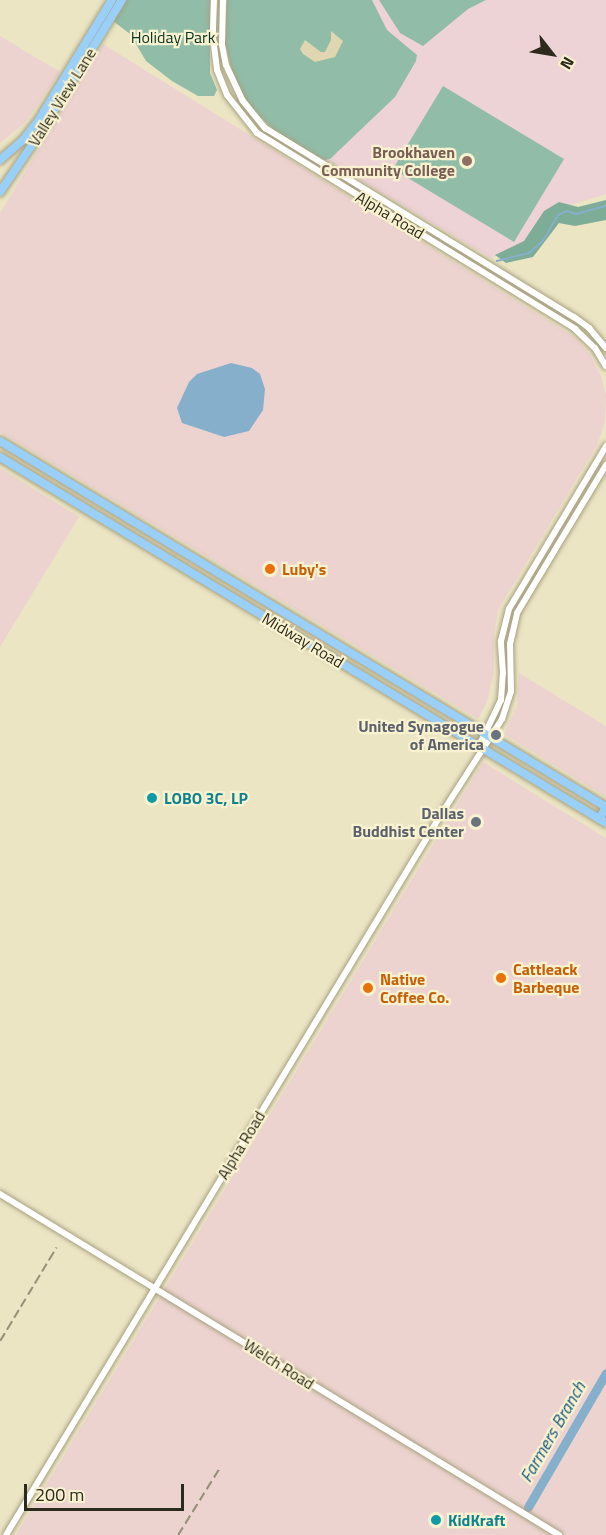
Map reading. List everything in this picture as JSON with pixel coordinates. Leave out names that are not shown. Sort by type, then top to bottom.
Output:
[{"type":"main road","name":"Valley View Lane","points":[[0,160],[42,123],[112,0]]},
{"type":"main road","name":"Valley View Lane","points":[[1,188],[122,0]]},
{"type":"main road","name":"Midway Road","points":[[0,441],[606,807]]},
{"type":"main road","name":"Midway Road","points":[[0,457],[603,821]]},
{"type":"main road","points":[[74,502],[81,490]]},
{"type":"main road","points":[[603,821],[606,807]]},
{"type":"street","name":"Alpha Road","points":[[214,0],[213,37],[217,70],[227,95],[252,128],[278,148],[575,329],[595,348],[606,366]]},
{"type":"street","name":"Alpha Road","points":[[223,0],[222,45],[226,65],[243,101],[265,128],[574,317],[598,337],[606,348]]},
{"type":"street","name":"Alpha Road","points":[[487,737],[501,700],[501,641],[509,609],[606,446]]},
{"type":"street","name":"Alpha Road","points":[[6,1535],[509,701],[510,644],[517,613],[606,465]]},
{"type":"street","points":[[509,609],[517,613]]},
{"type":"street","name":"Welch Road","points":[[0,1194],[559,1535]]},
{"type":"shaded area","name":"Brookhaven Community College","points":[[229,0],[606,0],[606,194],[548,212],[527,243],[491,258],[273,128]]},
{"type":"shaded area","points":[[0,36],[60,72],[25,123],[0,143]]},
{"type":"shaded area","points":[[103,44],[573,336],[590,354],[601,376],[606,396],[605,422],[597,445],[498,610],[494,636],[494,673],[487,702],[478,719],[0,432],[0,213]]},
{"type":"shaded area","points":[[0,468],[79,517],[0,647]]},
{"type":"shaded area","points":[[519,673],[606,726],[606,797],[504,734],[517,706]]},
{"type":"shaded area","points":[[483,762],[606,838],[606,1535],[16,1535]]},
{"type":"green space","name":"Holiday Park","points":[[126,0],[210,0],[210,73],[217,90],[214,96],[198,96],[172,81],[146,61],[130,34],[113,21]]},
{"type":"green space","points":[[227,0],[372,0],[387,30],[417,55],[416,61],[395,97],[330,159],[324,160],[275,131],[247,104],[233,75],[225,43]]},
{"type":"green space","points":[[379,0],[486,0],[468,9],[423,46],[400,33]]},
{"type":"green space","points":[[443,86],[564,159],[514,242],[393,169]]},
{"type":"green space","points":[[606,200],[606,220],[575,226],[559,223],[533,257],[506,263],[495,255],[524,241],[544,211],[559,202],[578,207]]},
{"type":"sand","points":[[331,31],[343,41],[335,57],[315,62],[303,54],[300,49],[305,40],[321,52],[325,52],[331,40]]},
{"type":"water","points":[[231,363],[252,368],[260,374],[265,389],[263,410],[249,431],[224,437],[182,423],[177,408],[189,382],[197,374]]},
{"type":"waterway","points":[[497,261],[529,253],[543,241],[558,215],[567,211],[576,214],[606,206]]},
{"type":"waterway","name":"Farmers Branch","points":[[528,1507],[606,1373]]},
{"type":"railway","points":[[0,1341],[56,1248]]},
{"type":"railway","points":[[178,1535],[221,1466]]},
{"type":"place","name":"Brookhaven Community College","points":[[467,161]]},
{"type":"place","name":"Luby's","points":[[270,569]]},
{"type":"place","name":"United Synagogue of America","points":[[496,735]]},
{"type":"place","name":"LOBO 3C, LP","points":[[152,798]]},
{"type":"place","name":"Dallas Buddhist Center","points":[[476,822]]},
{"type":"place","name":"Cattleack Barbeque","points":[[501,978]]},
{"type":"place","name":"Native Coffee Co.","points":[[368,988]]},
{"type":"place","name":"KidKraft","points":[[436,1520]]}]
